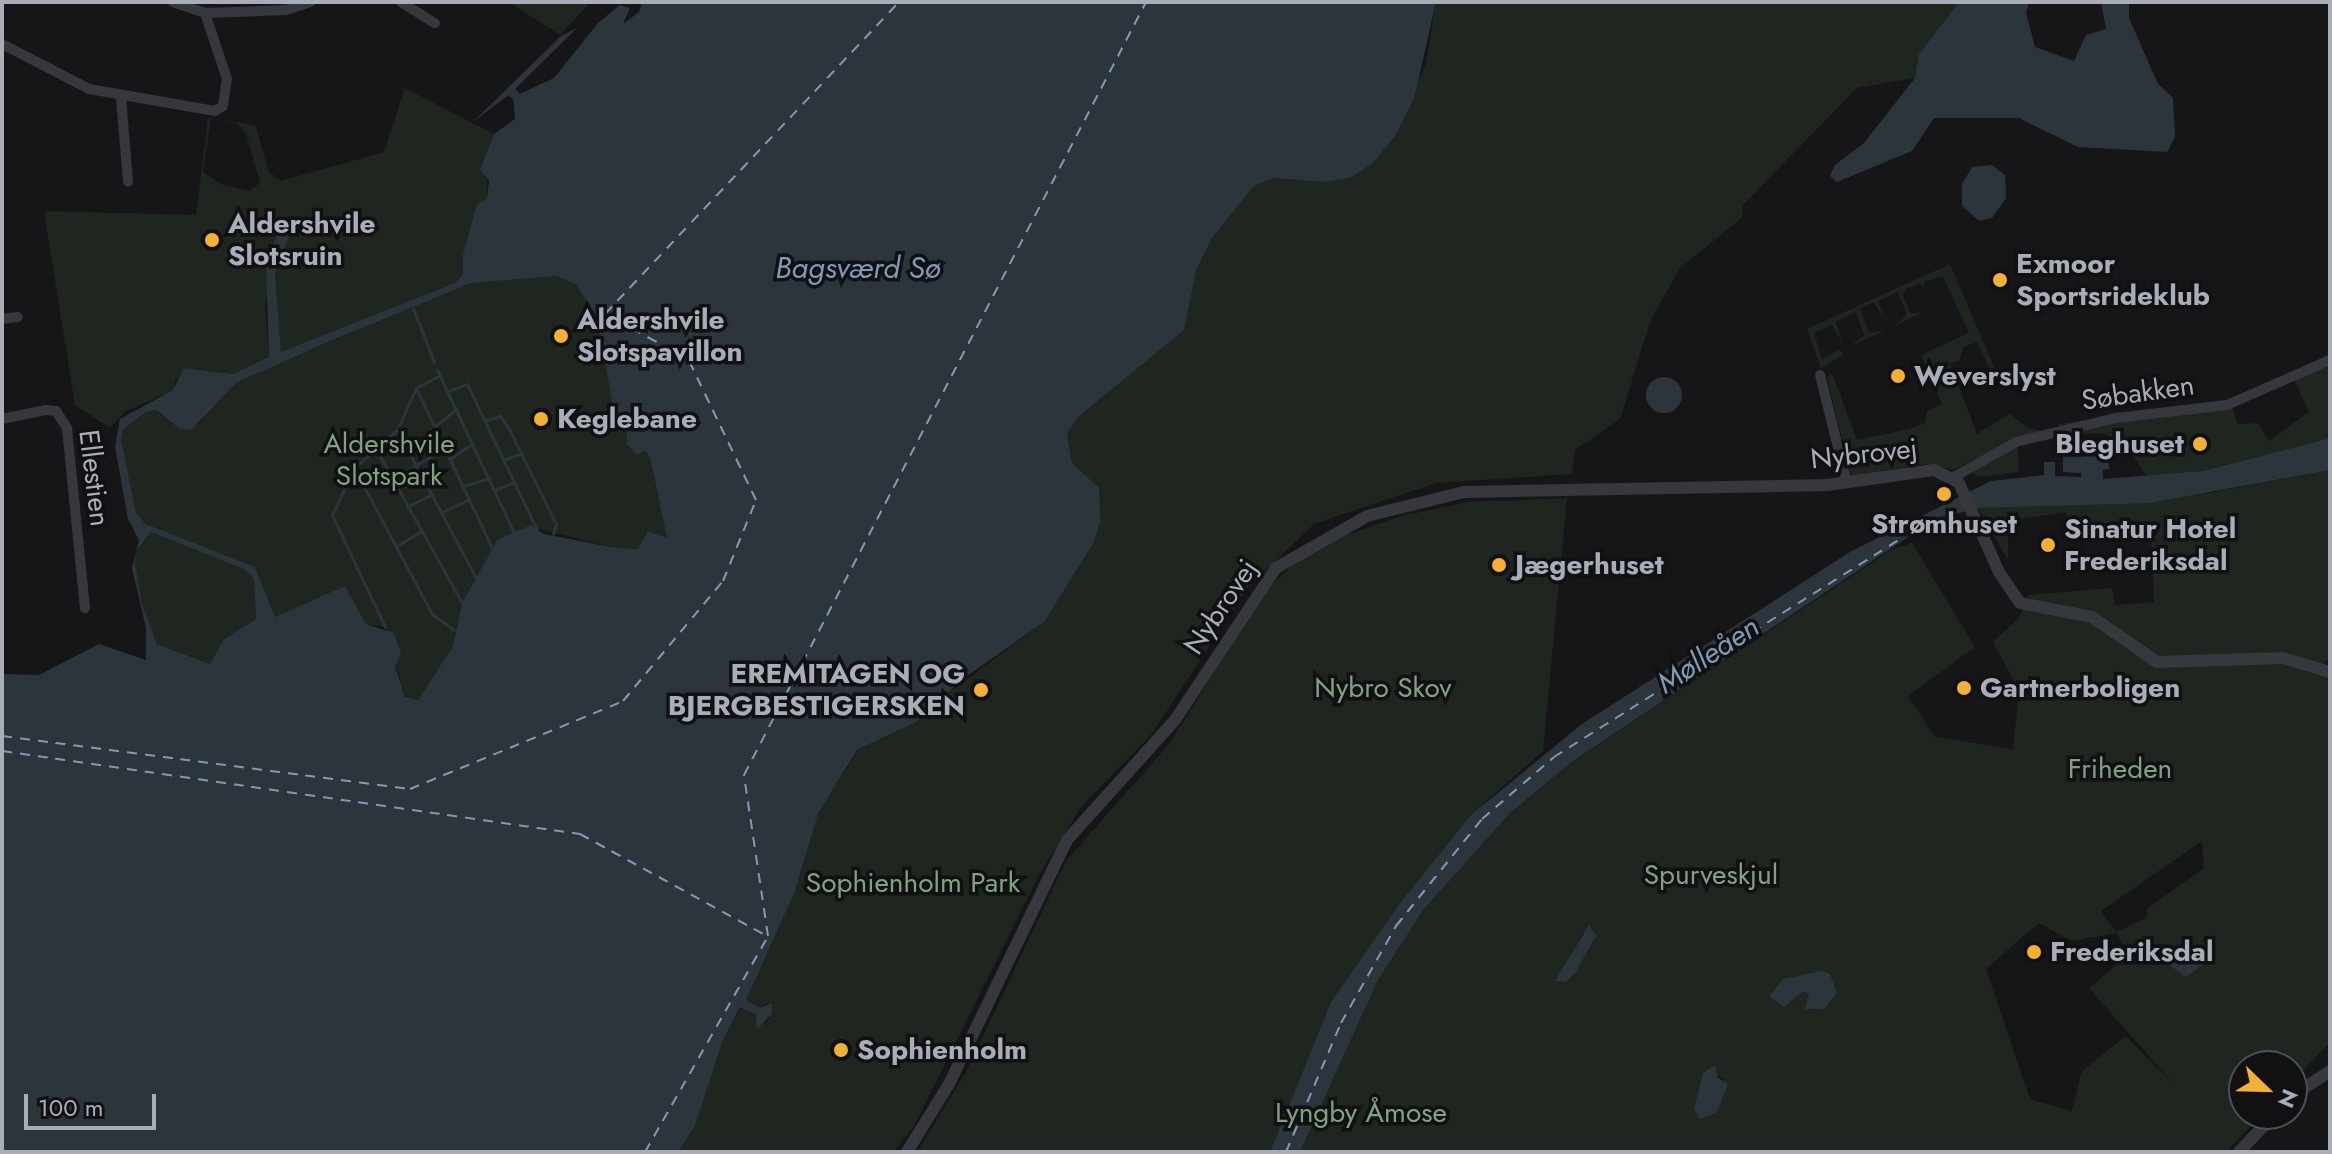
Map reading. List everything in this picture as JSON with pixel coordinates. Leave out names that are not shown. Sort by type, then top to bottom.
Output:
[{"type":"street","points":[[173,2],[205,13],[286,10],[311,2]]},
{"type":"street","points":[[401,2],[435,23]]},
{"type":"street","points":[[2,44],[66,81],[121,98],[208,111],[223,106],[227,79],[205,13]]},
{"type":"street","points":[[121,98],[128,182]]},
{"type":"street","points":[[2,319],[18,317]]},
{"type":"street","name":"Søbakken","points":[[1954,477],[2016,442],[2116,418],[2227,405],[2330,360]]},
{"type":"street","points":[[1820,375],[1847,483]]},
{"type":"street","name":"Ellestien","points":[[2,419],[46,410],[56,411],[67,428],[85,608]]},
{"type":"street","name":"Nybrovej","points":[[907,1152],[949,1084],[1067,840],[1175,720],[1255,593],[1287,558],[1367,516],[1464,492],[1847,483],[1925,470],[1954,477],[1962,488],[2010,593],[2024,605],[2092,617],[2157,662],[2283,658],[2330,672]]},
{"type":"street","points":[[2308,1085],[2330,1071]]},
{"type":"street","points":[[2239,1152],[2260,1130]]},
{"type":"green space","points":[[509,2],[591,2],[560,35]]},
{"type":"green space","name":"Sophienholm Park","points":[[1436,2],[1959,2],[1919,54],[1915,78],[1857,88],[1743,205],[1742,218],[1680,268],[1651,319],[1620,419],[1575,450],[1572,474],[1437,483],[1314,524],[1249,586],[1151,735],[1081,807],[1038,877],[913,1128],[893,1152],[678,1152],[695,1126],[723,1040],[741,1007],[766,1024],[772,1014],[767,1003],[760,1008],[746,1000],[802,871],[804,847],[818,814],[858,750],[896,732],[1044,622],[1099,489],[1072,463],[1067,434],[1077,418],[1184,330],[1195,270],[1212,238],[1254,186],[1272,178],[1322,182],[1395,136],[1426,64]]},
{"type":"green space","points":[[405,88],[494,134],[487,154],[487,199],[463,255],[463,274],[455,283],[281,353],[275,275],[296,219],[280,229],[265,306],[269,357],[233,374],[196,369],[175,380],[174,390],[126,411],[110,428],[75,405],[44,211],[196,215],[208,118],[255,125],[269,172],[281,181],[384,152]],"holes":[[[211,119],[236,123],[246,133],[260,183],[249,191],[220,184],[203,172]]]},
{"type":"green space","points":[[1950,264],[1995,369],[1991,371],[1977,342],[1963,347],[1960,360],[1950,363],[1977,434],[2009,414],[2029,428],[2047,432],[2011,440],[1954,470],[1926,464],[1851,476],[1827,378],[1832,373],[1857,440],[1909,429],[1925,423],[1927,411],[1942,404],[1921,355],[1969,333],[1943,276],[1924,282],[1925,290],[1920,283],[1906,289],[1903,296],[1910,313],[1921,313],[1893,327],[1907,315],[1898,292],[1878,301],[1885,321],[1874,302],[1860,308],[1869,333],[1885,330],[1850,347],[1864,335],[1856,312],[1836,322],[1842,342],[1832,325],[1814,333],[1822,359],[1840,349],[1843,355],[1821,368],[1807,329]]},
{"type":"green space","name":"Aldershvile Slotspark","points":[[556,276],[575,284],[597,316],[615,418],[650,457],[667,538],[638,549],[611,547],[536,528],[497,540],[462,603],[453,646],[418,700],[405,697],[385,627],[366,624],[345,586],[275,617],[255,567],[146,524],[136,513],[121,439],[122,429],[146,412],[155,410],[171,423],[199,424],[212,403],[236,383],[370,324],[471,283]]},
{"type":"green space","points":[[2330,354],[2330,438],[2203,471],[2147,477],[2130,450],[2104,433],[2063,434],[2058,424],[2231,399],[2237,424],[2258,423],[2269,441],[2309,412],[2291,373]]},
{"type":"green space","points":[[2018,445],[2019,472],[1979,477],[1970,472]]},
{"type":"green space","points":[[2330,470],[2330,658],[2316,668],[2330,678],[2330,1042],[2308,1065],[2308,1050],[2228,1050],[2228,1130],[2247,1130],[2226,1152],[1300,1152],[1378,980],[1424,909],[1511,812],[1573,761],[1893,549],[1912,543],[1975,647],[1908,696],[1935,737],[2013,749],[2019,691],[1993,642],[2019,618],[2028,595],[2112,588],[2115,605],[2154,602],[2151,529],[2069,534],[2066,512],[2008,521],[2008,560],[1978,508],[2209,493]],"holes":[[[2202,841],[2204,868],[2148,908],[2146,918],[2116,932],[2101,911]],[[2039,923],[2071,941],[2116,933],[2130,954],[2089,988],[2176,1087],[2126,1036],[2082,1071],[2072,1111],[2030,1099],[1986,969]],[[1583,933],[1596,936],[1576,972],[1563,971]],[[1783,979],[1831,1003],[1810,1010],[1809,993],[1802,992],[1790,1003],[1769,996]],[[1704,1071],[1725,1079],[1694,1109],[1701,1094]]]},
{"type":"green space","name":"Nybro Skov","points":[[1567,498],[1543,751],[1471,815],[1331,1002],[1270,1152],[917,1152],[966,1072],[1066,861],[1170,743],[1265,591],[1293,565],[1336,539],[1401,516],[1469,502]]},
{"type":"green space","points":[[151,532],[247,570],[254,579],[256,619],[224,639],[210,664],[157,644],[142,605],[135,562],[136,551]]},
{"type":"water","name":"Bagsværd Sø","points":[[642,2],[1436,2],[1414,99],[1395,136],[1373,163],[1350,178],[1322,182],[1273,178],[1254,186],[1212,238],[1196,270],[1184,330],[1077,418],[1067,434],[1072,463],[1099,488],[1100,521],[1094,542],[1044,622],[964,678],[916,722],[857,750],[818,814],[795,891],[746,1000],[760,1008],[772,1003],[772,1014],[757,1029],[756,1015],[740,1007],[723,1040],[695,1126],[678,1152],[2,1152],[2,674],[39,675],[99,644],[146,660],[146,628],[132,568],[136,553],[142,604],[157,644],[210,664],[224,639],[256,619],[254,579],[246,570],[151,532],[136,551],[139,540],[128,519],[115,447],[120,419],[173,390],[184,368],[233,374],[269,357],[266,262],[280,229],[290,221],[296,219],[275,275],[281,352],[455,283],[463,274],[463,255],[477,204],[487,199],[489,180],[480,170],[494,134],[515,119],[513,97],[554,78],[598,23],[620,5],[630,8],[623,24],[639,12]],"holes":[[[556,276],[575,284],[597,316],[615,419],[627,432],[627,444],[637,455],[645,451],[650,457],[667,538],[648,531],[638,549],[611,547],[544,534],[531,525],[497,540],[462,603],[453,646],[418,700],[405,697],[395,666],[401,654],[394,633],[366,624],[345,586],[275,617],[255,567],[146,524],[136,513],[121,438],[123,429],[146,412],[156,410],[180,429],[191,430],[236,383],[335,339],[471,283]]]},
{"type":"water","points":[[1959,2],[2029,2],[2026,13],[2035,47],[2074,61],[2086,35],[2106,29],[2101,2],[2129,2],[2129,18],[2158,84],[2173,98],[2175,137],[2167,152],[2078,147],[2019,118],[1934,118],[1912,151],[1837,182],[1830,176],[1835,165],[1864,143],[1915,78],[1919,54]]},
{"type":"water","points":[[577,28],[510,94],[474,121],[561,36]]},
{"type":"water","points":[[1992,165],[2005,175],[2006,198],[1992,218],[1979,221],[1962,206],[1962,184],[1972,167]]},
{"type":"water","points":[[1664,377],[1677,382],[1682,395],[1677,408],[1664,413],[1651,408],[1646,395],[1651,382]]},
{"type":"water","name":"Mølleåen","points":[[2330,438],[2330,470],[2149,503],[1978,508],[1935,519],[1573,761],[1511,812],[1424,909],[1378,980],[1300,1152],[1270,1152],[1331,1002],[1401,902],[1471,815],[1582,724],[1850,552],[1991,481],[2044,475],[2044,462],[2055,462],[2055,476],[2081,477],[2081,473],[2063,472],[2063,457],[2105,456],[2110,469],[2103,470],[2103,479],[2203,471]]},
{"type":"water","points":[[1589,925],[1596,936],[1576,972],[1566,982],[1555,981]]},
{"type":"water","points":[[2183,944],[2213,957],[2186,977],[2161,959]]},
{"type":"water","points":[[1821,971],[1830,974],[1837,993],[1824,1009],[1805,1009],[1809,993],[1802,992],[1784,1007],[1769,996],[1783,979]]},
{"type":"water","points":[[1715,1065],[1718,1078],[1728,1084],[1717,1112],[1700,1119],[1694,1109],[1703,1073]]},
{"type":"waterway","points":[[512,92],[515,95]]},
{"type":"waterway","points":[[413,308],[434,362]]},
{"type":"waterway","points":[[437,370],[514,533]]},
{"type":"waterway","points":[[385,627],[332,515],[354,468],[397,430],[416,388],[439,376]]},
{"type":"waterway","points":[[448,391],[467,384],[536,528]]},
{"type":"waterway","points":[[416,388],[492,548]]},
{"type":"waterway","points":[[435,426],[457,409]]},
{"type":"waterway","points":[[484,421],[500,416],[508,427],[556,524],[553,534]]},
{"type":"waterway","points":[[397,430],[475,576]]},
{"type":"waterway","points":[[450,459],[473,443]]},
{"type":"waterway","points":[[376,449],[462,603]]},
{"type":"waterway","points":[[392,479],[444,449]]},
{"type":"waterway","points":[[503,460],[522,453]]},
{"type":"waterway","points":[[354,468],[432,614],[454,630]]},
{"type":"waterway","points":[[463,486],[490,478]]},
{"type":"waterway","points":[[495,490],[514,482]]},
{"type":"waterway","points":[[407,507],[432,494]]},
{"type":"waterway","points":[[442,512],[468,500]]},
{"type":"waterway","points":[[396,546],[420,532]]},
{"type":"ferry route","points":[[2,736],[410,789],[623,701],[723,581],[756,500],[688,359],[605,314],[899,2]]},
{"type":"ferry route","points":[[645,1152],[768,936],[744,775],[1146,2]]},
{"type":"ferry route","points":[[1286,1152],[1341,1023],[1396,926],[1482,819],[1554,757],[1898,540]]},
{"type":"ferry route","points":[[2,751],[580,834],[767,936]]},
{"type":"place","name":"Aldershvile Slotsruin","points":[[212,240]]},
{"type":"place","name":"Exmoor Sportsrideklub","points":[[2000,280]]},
{"type":"place","name":"Aldershvile Slotspavillon","points":[[561,336]]},
{"type":"place","name":"Weverslyst","points":[[1898,376]]},
{"type":"place","name":"Keglebane","points":[[541,419]]},
{"type":"place","name":"Bleghuset","points":[[2200,444]]},
{"type":"place","name":"Strømhuset","points":[[1944,494]]},
{"type":"place","name":"Sinatur Hotel Frederiksdal","points":[[2048,545]]},
{"type":"place","name":"Jægerhuset","points":[[1499,565]]},
{"type":"place","name":"Gartnerboligen","points":[[1964,688]]},
{"type":"place","name":"EREMITAGEN OG BJERGBESTIGERSKEN","points":[[981,690]]},
{"type":"place","name":"Frederiksdal","points":[[2034,952]]},
{"type":"place","name":"Sophienholm","points":[[841,1050]]},
{"type":"park label","name":"Friheden","points":[[2120,769]]},
{"type":"park label","name":"Spurveskjul","points":[[1711,875]]},
{"type":"park label","name":"Lyngby Åmose","points":[[1361,1113]]}]
